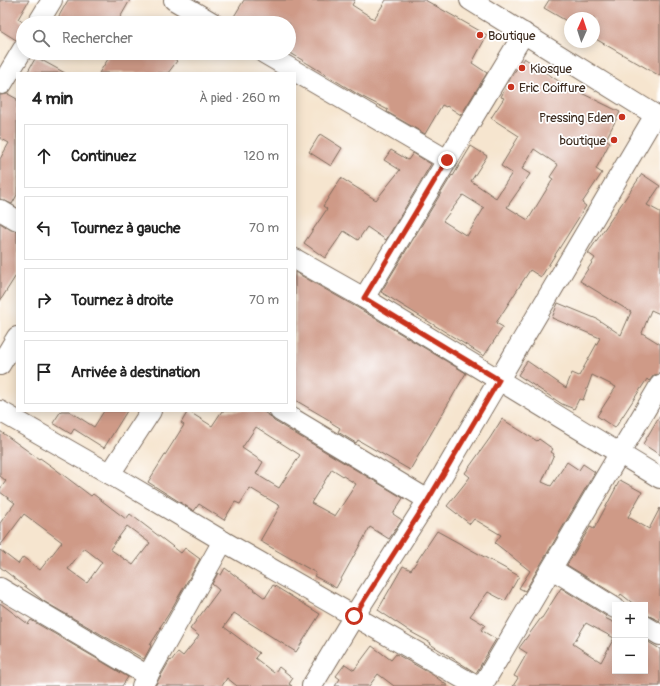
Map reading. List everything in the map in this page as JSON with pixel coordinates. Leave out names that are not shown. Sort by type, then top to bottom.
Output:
[{"type":"street","points":[[42,16],[52,0]]},
{"type":"street","points":[[174,0],[201,16]]},
{"type":"street","points":[[312,686],[354,616],[428,500],[657,117],[470,0]]},
{"type":"street","points":[[364,298],[524,33]]},
{"type":"street","points":[[6,87],[18,60]]},
{"type":"street","points":[[276,60],[447,160]]},
{"type":"street","points":[[0,210],[16,219]]},
{"type":"street","points":[[296,260],[364,298],[660,478]]},
{"type":"street","points":[[0,364],[16,339]]},
{"type":"street","points":[[482,686],[660,385]]},
{"type":"street","points":[[0,411],[476,686]]},
{"type":"street","points":[[110,474],[150,412]]},
{"type":"street","points":[[282,412],[428,500]]},
{"type":"street","points":[[0,588],[145,681],[223,541]]},
{"type":"street","points":[[552,569],[612,606]]},
{"type":"street","points":[[648,628],[660,635]]},
{"type":"building","points":[[0,0],[29,0],[20,16],[16,16],[16,40],[0,30]]},
{"type":"building","points":[[68,0],[130,0],[121,16],[59,16]]},
{"type":"building","points":[[244,0],[355,0],[352,5],[374,19],[386,0],[425,0],[487,35],[472,63],[487,73],[461,115],[447,106],[442,105],[425,134],[387,112],[388,110],[359,95],[296,56],[296,16],[234,16]]},
{"type":"building","points":[[549,0],[660,0],[660,76],[600,41],[600,12],[564,12],[564,20],[544,8]]},
{"type":"building","points":[[524,58],[563,84],[620,112],[606,139],[610,142],[596,169],[602,173],[582,203],[586,206],[541,277],[530,270],[496,323],[503,327],[484,356],[381,292],[471,146],[487,156],[471,181],[496,198],[512,173],[501,166],[519,136],[491,118],[504,98],[501,97],[511,77]],"holes":[[[534,149],[558,165],[550,177],[553,179],[528,220],[507,207],[530,174],[522,169]],[[463,195],[484,208],[467,236],[443,221]]]},
{"type":"building","points":[[34,60],[41,60],[63,72],[28,72]]},
{"type":"building","points":[[107,60],[177,61],[169,72],[100,72]]},
{"type":"building","points":[[8,94],[16,98],[16,197],[12,204],[0,199],[0,159],[9,143],[0,138],[0,95]]},
{"type":"building","points":[[320,134],[342,148],[331,166],[309,152]]},
{"type":"building","points":[[391,150],[408,160],[413,153],[431,164],[386,240],[367,227],[358,240],[344,231],[325,258],[304,243],[327,209],[323,206],[341,178],[376,200],[400,170],[384,160]]},
{"type":"building","points":[[642,174],[660,186],[647,205],[660,212],[660,314],[651,310],[642,333],[660,344],[660,374],[654,375],[649,381],[647,379],[615,428],[597,416],[616,387],[592,375],[583,400],[579,399],[574,409],[562,404],[518,375],[527,361],[566,388],[572,373],[579,376],[600,338],[552,318],[558,303],[597,319],[621,335],[631,312],[580,281],[595,258],[588,253]]},
{"type":"building","points":[[0,223],[11,230],[16,231],[16,276],[0,301]]},
{"type":"building","points":[[296,273],[466,373],[410,470],[358,440],[356,443],[338,432],[340,428],[330,422],[331,421],[296,401]]},
{"type":"building","points":[[60,412],[71,412],[94,427],[103,412],[126,412],[104,448],[74,429],[71,434],[53,423]]},
{"type":"building","points":[[187,412],[212,426],[221,412],[264,412],[274,421],[403,498],[393,514],[402,520],[389,539],[370,527],[336,588],[314,576],[316,573],[260,541],[280,506],[250,488],[240,504],[235,502],[224,520],[199,504],[194,511],[148,482],[184,425],[181,423]],"holes":[[[256,427],[300,455],[279,488],[256,474],[263,462],[242,448]],[[332,469],[356,484],[335,516],[311,503]]]},
{"type":"building","points":[[660,415],[660,455],[643,444]]},
{"type":"building","points":[[502,419],[537,441],[539,439],[553,449],[551,452],[554,454],[542,482],[551,486],[567,462],[579,470],[583,464],[595,472],[525,591],[519,588],[530,571],[495,543],[501,535],[474,519],[470,524],[447,506],[470,477],[465,473]]},
{"type":"building","points":[[0,431],[54,468],[91,496],[93,494],[126,519],[130,514],[181,553],[185,548],[200,559],[160,627],[161,628],[150,645],[151,646],[144,659],[45,602],[0,567],[0,550],[18,564],[23,557],[40,570],[62,542],[24,514],[0,546],[0,523],[15,503],[0,492],[0,489],[6,481],[0,476]],"holes":[[[127,526],[150,543],[133,565],[110,549]],[[84,548],[102,562],[87,583],[68,569]]]},
{"type":"building","points":[[620,480],[642,492],[628,517],[649,529],[660,508],[660,621],[648,615],[648,602],[631,602],[621,594],[619,597],[567,565],[590,527],[594,529]]},
{"type":"building","points":[[437,531],[519,576],[505,601],[488,592],[470,616],[485,625],[481,630],[496,639],[476,673],[378,610],[403,566],[411,570]]},
{"type":"building","points":[[225,568],[265,598],[273,585],[320,614],[296,652],[234,613],[224,627],[259,653],[255,658],[274,673],[279,667],[293,678],[289,684],[292,686],[237,686],[227,678],[222,686],[155,686],[170,660],[171,661],[178,652],[183,656],[199,636],[190,629],[219,590],[212,584],[218,573],[221,575]]},
{"type":"building","points":[[561,588],[606,616],[605,618],[612,622],[612,637],[586,623],[573,644],[601,662],[612,642],[612,674],[648,674],[648,642],[660,649],[660,686],[513,686],[518,678],[514,676],[527,653],[519,648]]},
{"type":"building","points":[[0,603],[28,624],[31,620],[128,677],[122,686],[0,686]]},
{"type":"building","points":[[372,646],[391,660],[396,654],[433,675],[448,686],[394,686],[378,674],[369,686],[335,686],[340,679],[336,676],[345,664],[354,670]]},
{"type":"place","name":"Boutique","points":[[480,35]]},
{"type":"place","name":"Kiosque","points":[[522,68]]},
{"type":"place","name":"Eric Coiffure","points":[[511,87]]},
{"type":"place","name":"Pressing Eden","points":[[622,117]]},
{"type":"place","name":"boutique","points":[[614,140]]},
{"type":"route","points":[[354,616],[428,500],[499,380],[364,298],[447,160]]}]
